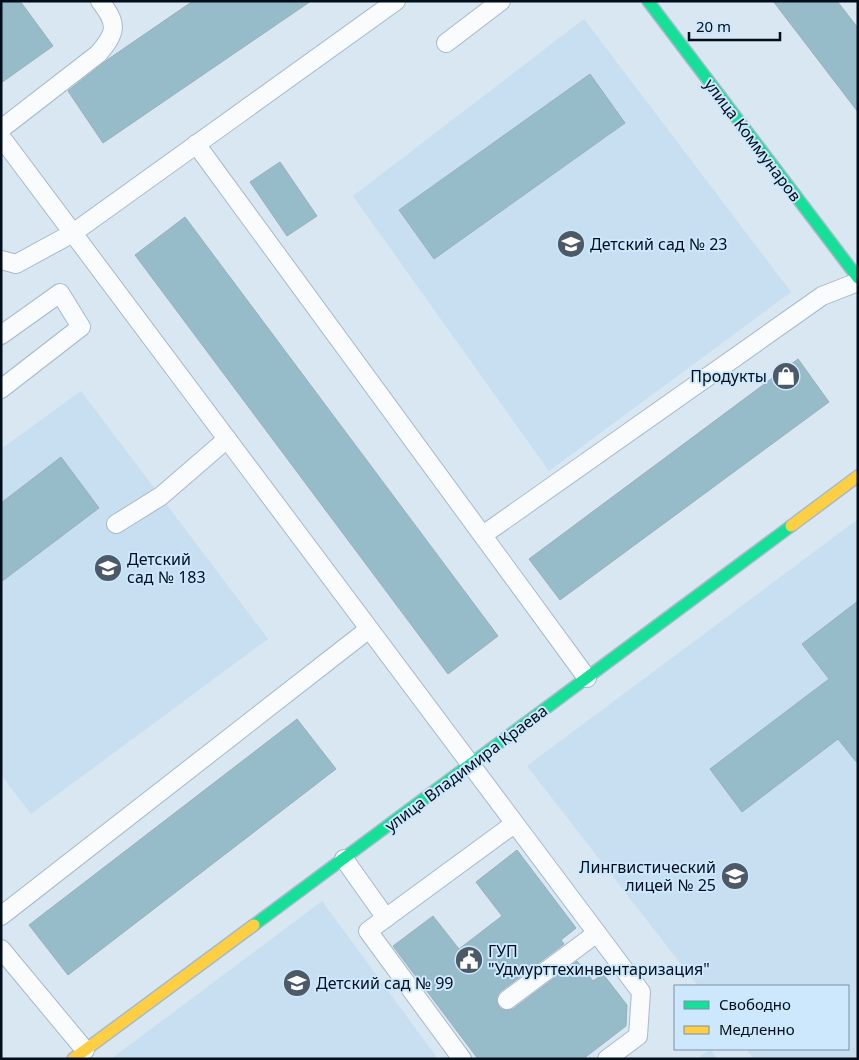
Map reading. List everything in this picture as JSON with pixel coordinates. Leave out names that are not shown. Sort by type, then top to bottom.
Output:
[{"type":"street","name":"улица Коммунаров","points":[[648,1],[858,280]]},
{"type":"street","name":"улица Владимира Краева","points":[[79,1054],[858,476]]},
{"type":"lane","points":[[1,129],[98,54],[110,40],[113,28],[111,15],[100,1]]},
{"type":"lane","points":[[1,260],[16,264],[74,233],[396,1]]},
{"type":"lane","points":[[446,43],[501,1]]},
{"type":"lane","points":[[1,137],[514,824],[642,992],[638,1036],[607,1059]]},
{"type":"lane","points":[[196,144],[587,678]]},
{"type":"lane","points":[[483,535],[822,296],[858,280]]},
{"type":"lane","points":[[1,335],[60,293],[81,327],[1,389]]},
{"type":"lane","points":[[116,524],[161,496],[227,439]]},
{"type":"lane","points":[[1,916],[369,629]]},
{"type":"lane","points":[[462,1059],[456,1040],[368,931],[514,824]]},
{"type":"lane","points":[[344,859],[386,918]]},
{"type":"lane","points":[[507,1000],[597,933]]},
{"type":"lane","points":[[1,949],[79,1054]]},
{"type":"shaded area","name":"Детский сад № 23","points":[[584,19],[791,292],[549,471],[353,196]]},
{"type":"shaded area","name":"Детский сад № 183","points":[[81,391],[268,639],[31,814],[1,775],[1,449]]},
{"type":"shaded area","name":"Лингвистический лицей № 25","points":[[858,519],[858,1059],[754,1059],[747,1050],[849,1050],[849,985],[697,985],[527,766]]},
{"type":"shaded area","name":"Детский сад № 99","points":[[322,901],[438,1059],[111,1059]]},
{"type":"shaded area","points":[[711,1050],[717,1059],[697,1059]]},
{"type":"building","points":[[1,1],[20,1],[53,46],[1,83]]},
{"type":"building","points":[[193,1],[311,1],[103,143],[68,91],[107,60]]},
{"type":"building","points":[[773,1],[837,1],[858,28],[858,112]]},
{"type":"building","points":[[590,74],[625,123],[434,259],[399,210]]},
{"type":"building","points":[[280,162],[317,216],[287,236],[250,182]]},
{"type":"building","points":[[185,217],[498,636],[448,674],[135,255]]},
{"type":"building","points":[[798,359],[829,402],[560,600],[529,559]]},
{"type":"building","points":[[61,457],[99,508],[1,582],[1,503]]},
{"type":"building","points":[[858,601],[858,764],[838,739],[742,812],[710,769],[829,679],[802,644]]},
{"type":"building","points":[[297,719],[336,769],[68,975],[29,925]]},
{"type":"building","name":"ГУП \"Удмурттехинвентаризация\"","points":[[517,850],[576,928],[561,940],[564,944],[501,991],[497,996],[497,1002],[503,1010],[513,1009],[577,961],[593,981],[603,974],[627,1005],[626,1026],[583,1059],[478,1059],[393,946],[433,916],[459,949],[502,916],[476,882]]},
{"type":"traffic: fast","points":[[648,1],[858,278]]},
{"type":"traffic: fast","points":[[254,925],[791,526]]},
{"type":"traffic: slow","points":[[791,526],[858,476]]},
{"type":"traffic: slow","points":[[73,1059],[254,925]]},
{"type":"place","name":"Детский сад № 23","points":[[571,244]]},
{"type":"place","name":"Продукты","points":[[786,376]]},
{"type":"place","name":"Детский сад № 183","points":[[108,568]]},
{"type":"place","name":"Лингвистический лицей № 25","points":[[735,876]]},
{"type":"place","name":"ГУП \"Удмурттехинвентаризация\"","points":[[469,960]]},
{"type":"place","name":"Детский сад № 99","points":[[297,983]]}]
